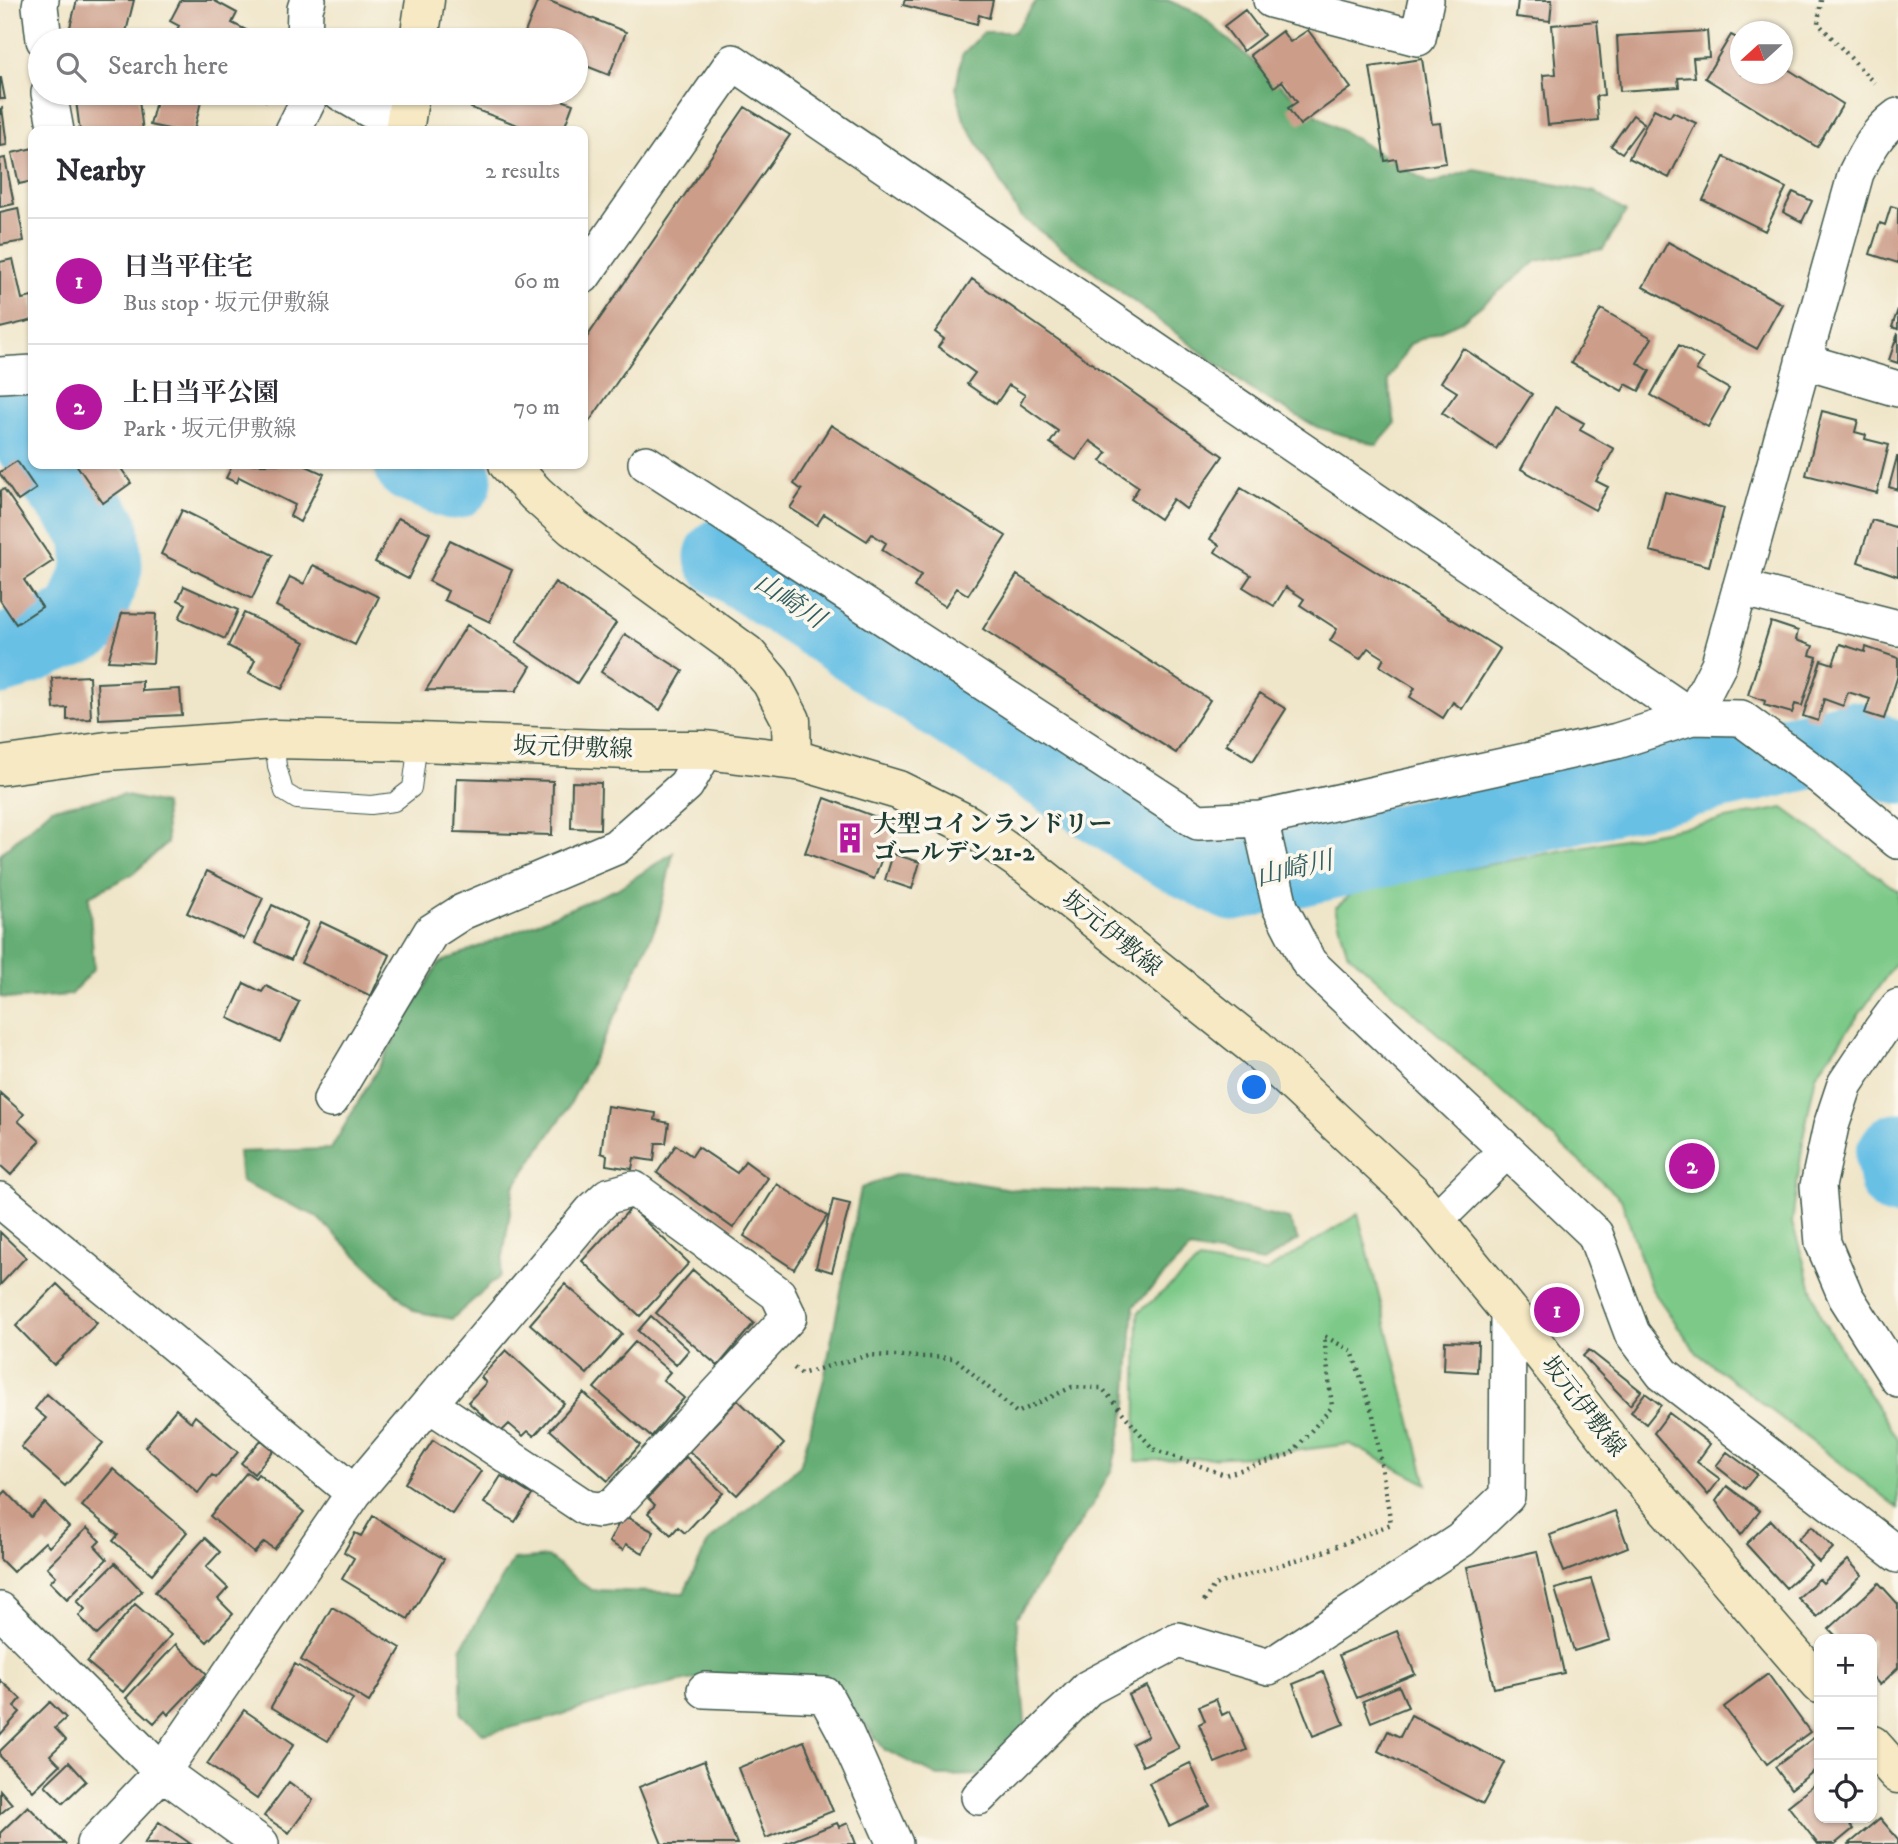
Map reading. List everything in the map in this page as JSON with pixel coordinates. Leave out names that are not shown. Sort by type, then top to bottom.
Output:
[{"type":"main road","points":[[421,28],[425,0]]},
{"type":"main road","points":[[513,469],[573,528],[747,654],[771,682],[791,720],[792,760]]},
{"type":"main road","name":"坂元伊敷線","points":[[0,766],[107,751],[274,739],[706,750],[804,762],[898,790],[967,824],[1028,866],[1255,1047],[1413,1194],[1620,1454],[1814,1679]]},
{"type":"main road","points":[[1877,1751],[1898,1774]]},
{"type":"street","points":[[41,0],[43,28]]},
{"type":"street","points":[[304,28],[308,0]]},
{"type":"street","points":[[1271,0],[1418,38],[1426,0]]},
{"type":"street","points":[[588,269],[733,62],[1692,717]]},
{"type":"street","points":[[1692,717],[1719,664],[1856,173],[1885,145],[1889,103]]},
{"type":"street","points":[[51,105],[55,126]]},
{"type":"street","points":[[296,126],[306,105]]},
{"type":"street","points":[[361,105],[370,110],[407,115]]},
{"type":"street","points":[[1803,361],[1898,389]]},
{"type":"street","points":[[0,375],[28,373]]},
{"type":"street","points":[[646,463],[1198,822],[1260,818],[1618,741],[1692,717],[1741,718],[1822,778],[1898,841]]},
{"type":"street","points":[[1740,588],[1898,628]]},
{"type":"street","points":[[331,1100],[431,932],[462,912],[615,847],[686,785],[706,750]]},
{"type":"street","points":[[1260,818],[1280,907],[1310,963],[1595,1234],[1632,1332],[1663,1374],[1898,1555]]},
{"type":"street","points":[[1898,1007],[1845,1084],[1831,1126],[1818,1186],[1823,1243],[1846,1297],[1898,1379]]},
{"type":"street","points":[[1436,1220],[1506,1151]]},
{"type":"street","points":[[94,1844],[162,1772],[354,1493],[429,1404],[592,1211],[608,1196],[634,1189],[778,1294],[789,1317],[613,1507],[598,1510],[586,1508],[429,1404]]},
{"type":"street","points":[[0,1200],[354,1493]]},
{"type":"street","points":[[979,1797],[1088,1688],[1178,1640],[1269,1667],[1461,1539],[1507,1496],[1508,1310]]},
{"type":"street","points":[[0,1609],[162,1772],[261,1844]]},
{"type":"street","points":[[705,1690],[825,1695],[845,1732],[895,1844]]},
{"type":"lane","points":[[274,739],[284,792],[297,800],[371,804],[394,802],[412,788],[418,742]]},
{"type":"path","points":[[1821,0],[1818,23],[1889,103]]},
{"type":"path","points":[[764,1344],[801,1374],[869,1356],[956,1358],[1017,1413],[1072,1387],[1102,1388],[1153,1449],[1225,1475],[1291,1454],[1332,1408],[1324,1336],[1352,1351],[1373,1415],[1391,1524],[1323,1552],[1214,1585],[1178,1640]]},
{"type":"green space","points":[[1037,0],[1167,0],[1198,13],[1311,112],[1431,184],[1474,169],[1595,192],[1626,212],[1603,249],[1537,261],[1462,321],[1410,344],[1388,380],[1395,424],[1377,445],[1317,427],[1253,391],[1020,216],[964,120],[956,88],[962,55],[984,32],[1014,32]]},
{"type":"green space","points":[[122,795],[164,804],[167,843],[133,874],[89,896],[94,969],[70,995],[19,999],[0,997],[0,854],[52,808]]},
{"type":"green space","points":[[1783,808],[1898,891],[1898,960],[1816,1075],[1804,1133],[1792,1223],[1821,1318],[1898,1440],[1898,1508],[1697,1353],[1651,1288],[1621,1199],[1347,952],[1335,908],[1357,890]]},
{"type":"green space","points":[[673,853],[658,921],[619,1009],[568,1108],[514,1187],[500,1276],[452,1319],[414,1311],[316,1216],[241,1182],[238,1152],[331,1149],[439,963],[617,889]]},
{"type":"green space","points":[[898,1174],[933,1176],[1011,1189],[1180,1193],[1289,1219],[1298,1240],[1264,1262],[1190,1249],[1134,1306],[1127,1405],[1112,1469],[1092,1506],[1016,1618],[1026,1733],[983,1775],[938,1776],[885,1750],[841,1694],[718,1674],[638,1691],[544,1720],[484,1734],[461,1714],[461,1648],[513,1560],[548,1557],[591,1590],[684,1593],[709,1541],[800,1466],[824,1379],[861,1188]]},
{"type":"green space","points":[[1358,1214],[1427,1484],[1350,1444],[1250,1456],[1136,1461],[1138,1313],[1199,1261],[1265,1272]]},
{"type":"building","points":[[77,0],[134,0],[127,28],[70,28]]},
{"type":"building","points":[[181,0],[213,0],[237,13],[232,23],[242,28],[178,28],[179,26],[170,21]]},
{"type":"building","points":[[538,0],[547,0],[626,32],[609,75],[588,67],[588,28],[527,28]]},
{"type":"building","points":[[905,0],[993,0],[989,18],[979,15],[977,24],[903,5]]},
{"type":"building","points":[[1518,0],[1552,0],[1550,21],[1516,17]]},
{"type":"building","points":[[1245,10],[1264,35],[1243,51],[1224,26]]},
{"type":"building","points":[[1597,21],[1604,95],[1596,96],[1598,120],[1548,125],[1543,75],[1556,74],[1552,25]]},
{"type":"building","points":[[1308,30],[1351,88],[1300,125],[1288,108],[1297,102],[1282,81],[1274,87],[1250,55],[1282,31],[1290,42]]},
{"type":"building","points":[[1707,31],[1709,57],[1693,58],[1695,77],[1678,78],[1679,87],[1620,91],[1617,36]]},
{"type":"building","points":[[1730,37],[1730,84],[1793,84],[1793,72],[1843,104],[1817,147],[1705,78]]},
{"type":"building","points":[[1422,59],[1432,124],[1440,123],[1446,163],[1398,170],[1396,159],[1385,161],[1370,67]]},
{"type":"building","points":[[1,78],[5,99],[0,99]]},
{"type":"building","points":[[77,105],[140,105],[142,126],[79,126]]},
{"type":"building","points":[[155,105],[200,105],[195,126],[150,125]]},
{"type":"building","points":[[472,105],[573,105],[565,126],[520,126],[471,108]]},
{"type":"building","points":[[745,107],[790,135],[589,422],[588,336]]},
{"type":"building","points":[[2,108],[7,145],[0,146],[0,109]]},
{"type":"building","points":[[1654,109],[1670,117],[1673,112],[1696,123],[1669,178],[1629,158]]},
{"type":"building","points":[[1633,115],[1644,123],[1622,153],[1611,146]]},
{"type":"building","points":[[28,149],[28,182],[19,184],[12,153]]},
{"type":"building","points":[[1724,157],[1786,188],[1765,231],[1703,200]]},
{"type":"building","points":[[5,158],[14,204],[0,207],[0,159]]},
{"type":"building","points":[[1793,192],[1812,201],[1802,222],[1783,212]]},
{"type":"building","points":[[1891,206],[1898,208],[1898,263],[1870,254],[1880,223],[1885,225]]},
{"type":"building","points":[[18,208],[24,241],[0,245],[0,212]]},
{"type":"building","points":[[1668,242],[1782,304],[1757,349],[1643,287]]},
{"type":"building","points":[[13,259],[22,299],[28,298],[28,321],[0,328],[0,262]]},
{"type":"building","points":[[972,279],[1223,456],[1186,509],[1173,499],[1160,519],[1131,499],[1139,487],[1101,461],[1107,453],[1090,441],[1076,460],[1050,443],[1058,431],[1020,404],[1025,395],[1009,385],[996,404],[967,384],[975,373],[938,347],[944,339],[935,332]]},
{"type":"building","points":[[1601,309],[1652,338],[1637,363],[1650,371],[1639,391],[1626,384],[1622,391],[1571,363]]},
{"type":"building","points":[[1898,309],[1898,329],[1892,327]]},
{"type":"building","points":[[1898,333],[1898,363],[1889,360]]},
{"type":"building","points":[[1679,345],[1703,359],[1696,370],[1729,389],[1708,427],[1651,395]]},
{"type":"building","points":[[1463,348],[1532,394],[1496,449],[1442,413],[1457,392],[1441,382]]},
{"type":"building","points":[[1555,407],[1584,423],[1580,430],[1614,449],[1596,481],[1608,487],[1595,510],[1521,469]]},
{"type":"building","points":[[1822,411],[1858,420],[1855,432],[1866,435],[1865,439],[1889,445],[1877,493],[1806,475]]},
{"type":"building","points":[[831,425],[1006,536],[968,595],[957,588],[945,606],[914,587],[921,575],[882,550],[886,543],[872,534],[867,541],[824,514],[817,525],[790,508],[802,490],[794,484]]},
{"type":"building","points":[[1898,457],[1898,490],[1889,487]]},
{"type":"building","points":[[17,461],[36,489],[18,501],[0,474]]},
{"type":"building","points":[[79,469],[121,469],[131,483],[103,503]]},
{"type":"building","points":[[230,469],[313,469],[324,474],[300,522],[290,516],[295,505],[239,477],[237,483],[226,478]]},
{"type":"building","points":[[1241,488],[1500,649],[1462,709],[1453,702],[1443,718],[1410,697],[1415,688],[1380,666],[1384,658],[1368,648],[1360,659],[1330,641],[1337,629],[1300,605],[1304,599],[1286,587],[1274,606],[1243,587],[1251,575],[1215,552],[1219,545],[1210,539]]},
{"type":"building","points":[[4,489],[53,561],[24,580],[42,607],[16,624],[0,600],[0,491]]},
{"type":"building","points":[[1665,492],[1724,508],[1709,566],[1650,551]]},
{"type":"building","points":[[182,510],[273,555],[252,599],[161,554]]},
{"type":"building","points":[[398,518],[430,533],[408,579],[375,562]]},
{"type":"building","points":[[1872,520],[1898,528],[1898,576],[1858,562]]},
{"type":"building","points":[[450,540],[512,570],[490,622],[444,600],[448,591],[429,581]]},
{"type":"building","points":[[313,565],[379,597],[355,645],[276,606],[290,577],[304,584]]},
{"type":"building","points":[[1017,575],[1210,700],[1176,753],[983,629]]},
{"type":"building","points":[[555,582],[616,623],[577,683],[516,642]]},
{"type":"building","points":[[184,586],[238,610],[225,639],[179,618],[186,604],[178,600]]},
{"type":"building","points":[[122,613],[156,614],[153,663],[108,661]]},
{"type":"building","points":[[244,613],[305,642],[282,689],[249,673],[255,660],[228,646]]},
{"type":"building","points":[[1771,622],[1798,631],[1796,640],[1813,646],[1810,655],[1817,657],[1802,706],[1795,704],[1792,713],[1764,705],[1765,701],[1748,695]]},
{"type":"building","points":[[467,625],[531,666],[516,691],[426,690]]},
{"type":"building","points":[[625,634],[683,671],[660,710],[601,672]]},
{"type":"building","points":[[1840,644],[1865,652],[1866,647],[1898,658],[1898,675],[1884,719],[1865,713],[1870,699],[1848,692],[1843,706],[1824,699],[1818,721],[1803,716],[1821,660],[1833,664]]},
{"type":"building","points":[[89,676],[91,719],[67,720],[67,708],[54,709],[52,678]]},
{"type":"building","points":[[142,681],[142,691],[180,689],[182,715],[99,719],[97,683]]},
{"type":"building","points":[[1260,693],[1286,709],[1253,761],[1226,744]]},
{"type":"building","points":[[457,778],[553,781],[552,835],[455,832]]},
{"type":"building","points":[[572,782],[601,783],[600,829],[571,828]]},
{"type":"building","name":"大型コインランドリー ゴールデン21-2","points":[[825,798],[895,824],[874,879],[805,853]]},
{"type":"building","points":[[893,854],[920,862],[912,889],[885,880]]},
{"type":"building","points":[[207,871],[263,898],[244,939],[187,913]]},
{"type":"building","points":[[272,905],[308,922],[291,960],[255,943]]},
{"type":"building","points":[[321,922],[390,955],[371,996],[301,963]]},
{"type":"building","points":[[244,983],[262,992],[266,986],[299,1002],[280,1042],[228,1018]]},
{"type":"building","points":[[0,1093],[24,1114],[18,1121],[40,1141],[11,1175],[0,1165]]},
{"type":"building","points":[[607,1106],[656,1113],[655,1120],[669,1123],[666,1143],[656,1143],[654,1161],[634,1158],[632,1169],[606,1165],[607,1155],[601,1153]]},
{"type":"building","points":[[676,1145],[692,1156],[698,1147],[737,1173],[745,1161],[768,1178],[733,1228],[657,1173]]},
{"type":"building","points":[[777,1184],[827,1216],[794,1269],[744,1236]]},
{"type":"building","points":[[833,1200],[850,1204],[832,1272],[816,1267]]},
{"type":"building","points":[[631,1208],[689,1263],[640,1316],[582,1261]]},
{"type":"building","points":[[0,1232],[26,1257],[0,1285]]},
{"type":"building","points":[[693,1270],[754,1323],[718,1366],[656,1313]]},
{"type":"building","points":[[57,1284],[97,1323],[54,1365],[16,1326]]},
{"type":"building","points":[[565,1284],[622,1334],[587,1374],[530,1324]]},
{"type":"building","points":[[651,1316],[689,1350],[676,1365],[638,1331]]},
{"type":"building","points":[[1445,1341],[1478,1342],[1477,1372],[1444,1370]]},
{"type":"building","points":[[635,1342],[670,1372],[663,1380],[684,1398],[651,1437],[594,1388]]},
{"type":"building","points":[[506,1350],[564,1403],[534,1436],[528,1431],[523,1436],[509,1424],[501,1432],[468,1402],[486,1383],[481,1377]]},
{"type":"building","points":[[1589,1350],[1641,1391],[1630,1405],[1583,1356]]},
{"type":"building","points":[[584,1393],[640,1445],[608,1481],[550,1430]]},
{"type":"building","points":[[1645,1393],[1661,1405],[1646,1424],[1631,1412]]},
{"type":"building","points":[[47,1394],[103,1443],[65,1486],[21,1447],[46,1418],[35,1409]]},
{"type":"building","points":[[738,1400],[784,1444],[737,1495],[689,1451]]},
{"type":"building","points":[[176,1409],[191,1422],[195,1416],[238,1452],[216,1478],[212,1475],[198,1493],[145,1447]]},
{"type":"building","points":[[1669,1413],[1710,1444],[1697,1462],[1720,1479],[1708,1495],[1654,1433]]},
{"type":"building","points":[[261,1440],[274,1450],[254,1474],[241,1463]]},
{"type":"building","points":[[433,1440],[481,1471],[452,1514],[405,1483]]},
{"type":"building","points":[[1727,1452],[1757,1474],[1745,1489],[1716,1466]]},
{"type":"building","points":[[686,1457],[723,1493],[685,1533],[678,1527],[671,1535],[648,1513],[655,1505],[648,1498]]},
{"type":"building","points":[[113,1469],[187,1532],[152,1574],[113,1541],[118,1535],[82,1506]]},
{"type":"building","points":[[247,1472],[255,1478],[258,1474],[304,1512],[274,1549],[264,1542],[254,1553],[210,1516]]},
{"type":"building","points":[[501,1476],[532,1495],[515,1522],[484,1503]]},
{"type":"building","points":[[1727,1486],[1760,1511],[1741,1535],[1716,1501]]},
{"type":"building","points":[[6,1491],[31,1517],[45,1503],[69,1527],[49,1547],[45,1542],[13,1572],[0,1559],[0,1497]]},
{"type":"building","points":[[1615,1511],[1628,1547],[1564,1572],[1550,1535]]},
{"type":"building","points":[[623,1515],[654,1532],[643,1553],[626,1544],[623,1550],[609,1542]]},
{"type":"building","points":[[373,1516],[444,1559],[408,1619],[342,1579],[354,1558],[344,1552],[355,1533],[361,1536]]},
{"type":"building","points":[[1771,1520],[1811,1565],[1786,1588],[1746,1544]]},
{"type":"building","points":[[1812,1526],[1833,1548],[1819,1562],[1798,1539]]},
{"type":"building","points":[[87,1528],[100,1541],[95,1546],[107,1559],[67,1599],[50,1582],[56,1576],[47,1567]]},
{"type":"building","points":[[205,1538],[220,1552],[206,1567],[228,1588],[218,1599],[233,1614],[207,1642],[155,1592]]},
{"type":"building","points":[[1537,1551],[1564,1673],[1494,1688],[1467,1567]]},
{"type":"building","points":[[1848,1560],[1862,1575],[1817,1617],[1798,1598],[1819,1579],[1823,1583]]},
{"type":"building","points":[[115,1563],[142,1591],[97,1635],[79,1616],[85,1609],[77,1601]]},
{"type":"building","points":[[1591,1579],[1610,1640],[1574,1651],[1555,1589]]},
{"type":"building","points":[[1879,1583],[1898,1604],[1898,1668],[1880,1685],[1877,1682],[1877,1634],[1834,1634],[1829,1629]]},
{"type":"building","points":[[135,1604],[171,1635],[123,1692],[87,1662]]},
{"type":"building","points":[[332,1607],[401,1648],[369,1702],[301,1660]]},
{"type":"building","points":[[1397,1631],[1415,1674],[1357,1698],[1339,1655]]},
{"type":"building","points":[[176,1644],[207,1674],[168,1715],[165,1711],[154,1723],[126,1698]]},
{"type":"building","points":[[295,1664],[353,1699],[328,1741],[271,1707]]},
{"type":"building","points":[[1323,1672],[1344,1724],[1313,1736],[1293,1684]]},
{"type":"building","points":[[1768,1674],[1810,1732],[1767,1764],[1724,1707]]},
{"type":"building","points":[[0,1680],[21,1699],[14,1707],[20,1712],[0,1735]]},
{"type":"building","points":[[1147,1686],[1179,1748],[1143,1766],[1132,1744],[1148,1736],[1128,1695]]},
{"type":"building","points":[[1399,1686],[1408,1707],[1371,1722],[1363,1701]]},
{"type":"building","points":[[1216,1699],[1222,1715],[1230,1711],[1247,1750],[1215,1763],[1199,1724],[1205,1721],[1199,1706]]},
{"type":"building","points":[[50,1702],[66,1718],[55,1728],[66,1740],[50,1755],[60,1765],[33,1791],[0,1756],[0,1751]]},
{"type":"building","points":[[244,1710],[294,1744],[257,1799],[207,1764]]},
{"type":"building","points":[[1411,1715],[1505,1763],[1483,1804],[1378,1751],[1388,1731],[1400,1737]]},
{"type":"building","points":[[1814,1738],[1814,1771],[1791,1789],[1775,1767]]},
{"type":"building","points":[[804,1741],[833,1811],[766,1838],[738,1768]]},
{"type":"building","points":[[704,1761],[737,1844],[662,1844],[639,1787]]},
{"type":"building","points":[[69,1762],[86,1781],[63,1803],[45,1785]]},
{"type":"building","points":[[1190,1763],[1210,1806],[1169,1826],[1149,1783]]},
{"type":"building","points":[[289,1782],[313,1800],[289,1833],[264,1816]]},
{"type":"building","points":[[1814,1785],[1814,1823],[1848,1823],[1853,1829],[1835,1844],[1818,1844],[1788,1806]]},
{"type":"building","points":[[0,1790],[12,1804],[0,1814]]},
{"type":"building","points":[[28,1806],[65,1844],[0,1844],[0,1833]]},
{"type":"building","points":[[1880,1818],[1898,1839],[1898,1844],[1849,1844],[1877,1823]]},
{"type":"building","points":[[159,1822],[191,1844],[144,1844]]},
{"type":"building","points":[[837,1823],[839,1827],[848,1823],[856,1844],[784,1844]]},
{"type":"waterway","name":"山崎川","points":[[0,656],[83,622],[103,567],[100,530],[52,469]]},
{"type":"waterway","name":"山崎川","points":[[426,469],[453,480]]},
{"type":"waterway","name":"山崎川","points":[[724,557],[1171,850],[1233,882],[1852,740],[1898,765]]},
{"type":"waterway","name":"山崎川","points":[[1898,1152],[1895,1157],[1898,1177]]},
{"type":"place","name":"大型コインランドリー ゴールデン21-2","points":[[850,838]]},
{"type":"place","name":"上日当平公園","points":[[1692,1166]]},
{"type":"place","name":"日当平住宅","points":[[1557,1310]]}]
